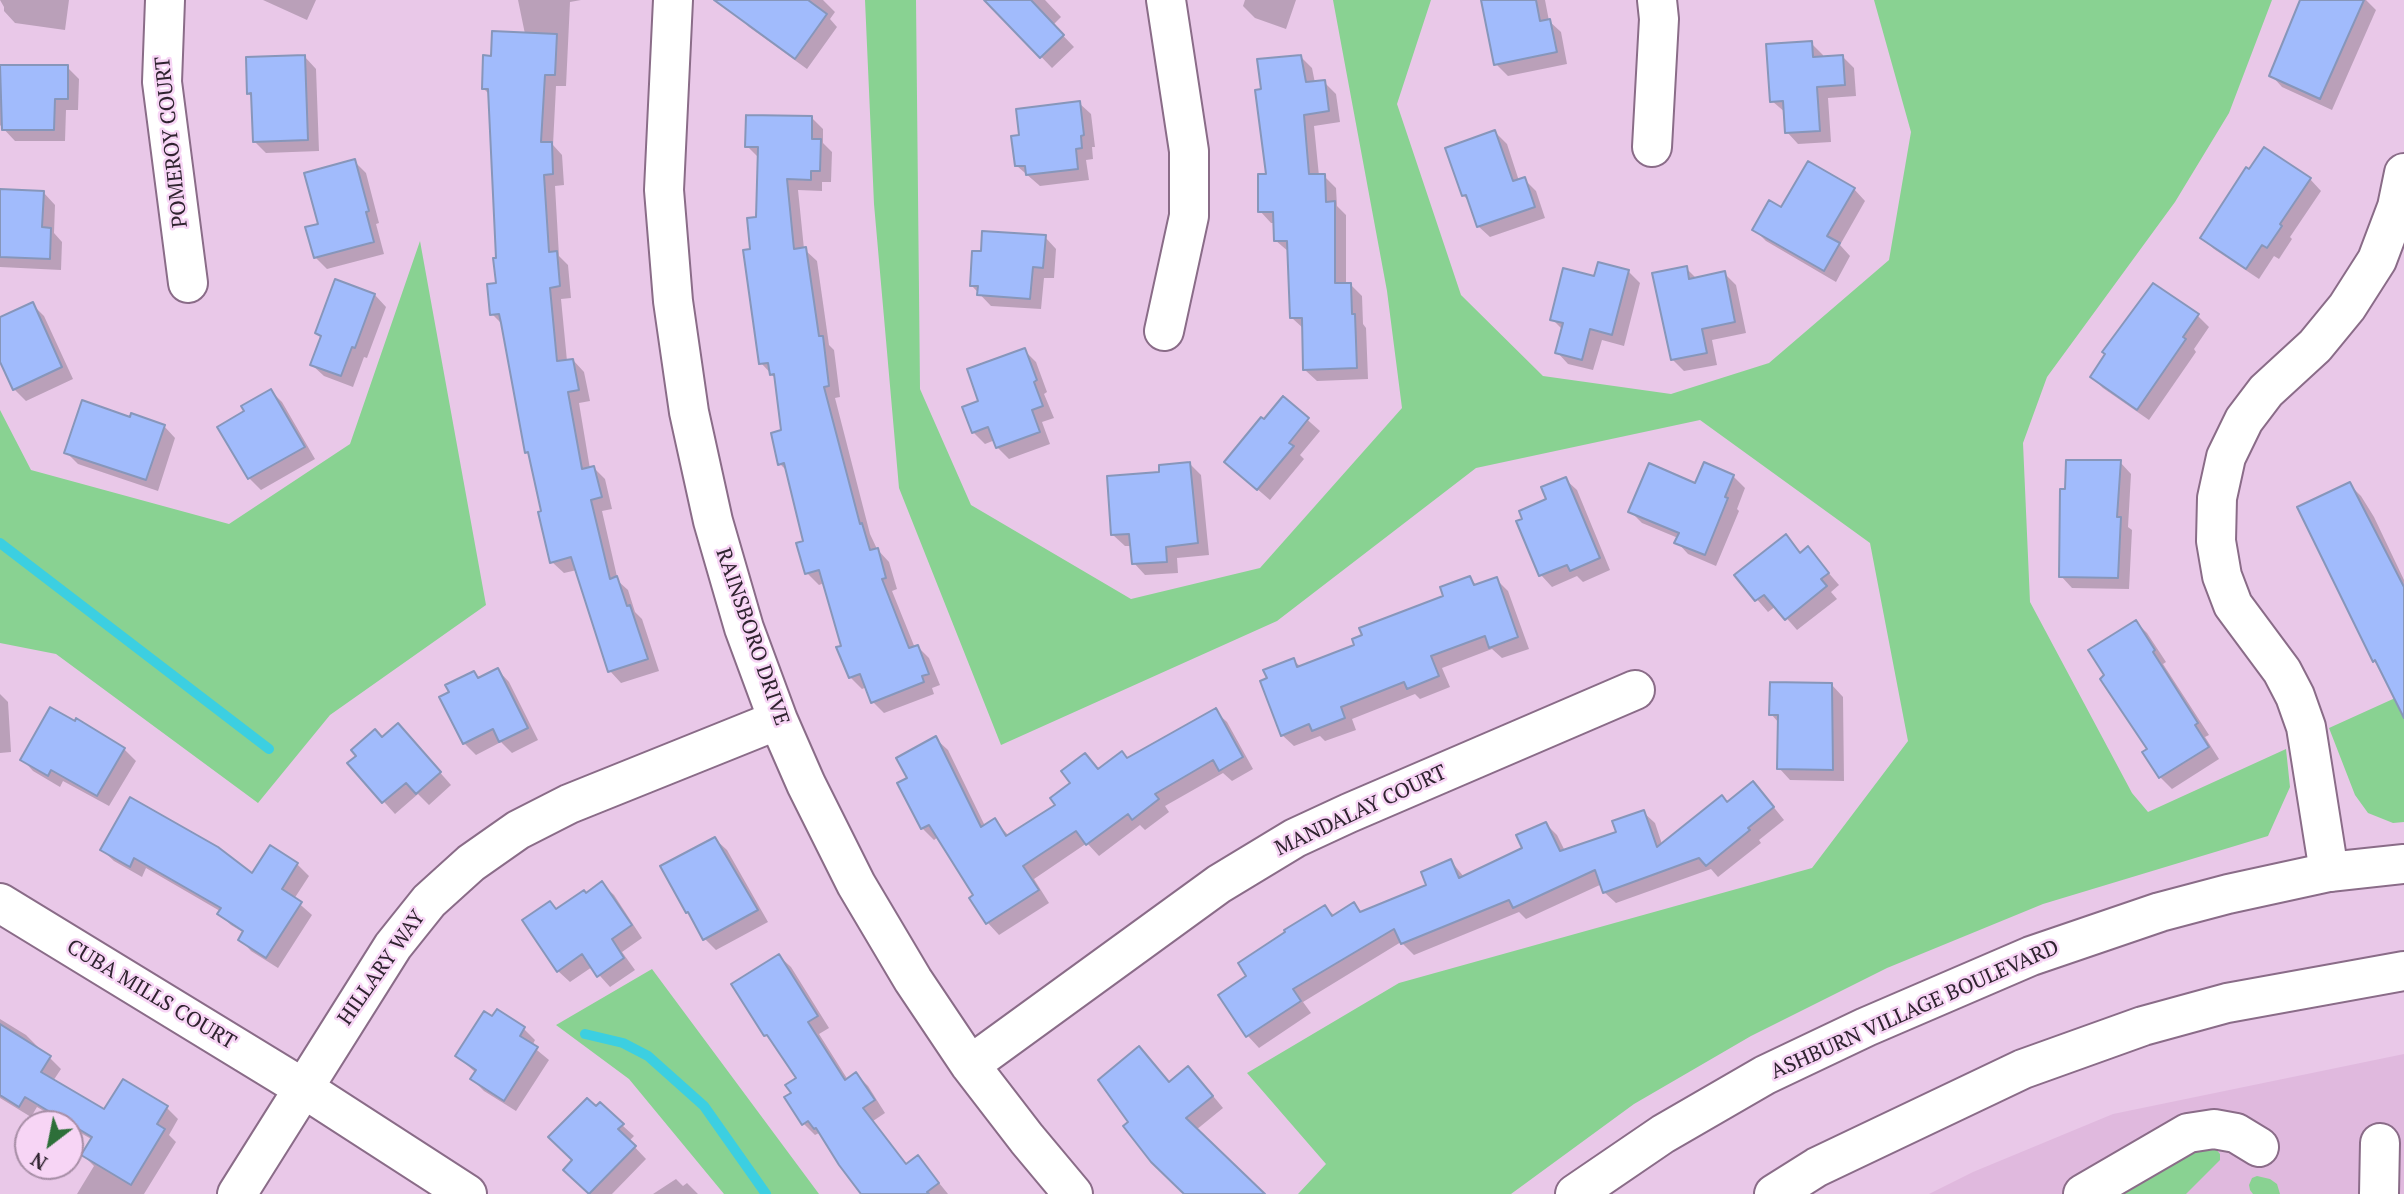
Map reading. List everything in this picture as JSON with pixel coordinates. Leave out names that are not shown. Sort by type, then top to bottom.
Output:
[{"type":"street","name":"POMEROY COURT","points":[[165,0],[162,82],[188,283]]},
{"type":"street","name":"RAINSBORO DRIVE","points":[[673,0],[664,190],[673,301],[689,412],[713,521],[744,628],[778,720],[806,784],[856,884],[912,980],[970,1065],[1073,1194]]},
{"type":"street","points":[[1164,331],[1189,216],[1189,151],[1185,110],[1166,0]]},
{"type":"street","points":[[1652,147],[1659,19],[1657,0]]},
{"type":"street","points":[[2329,872],[2306,727],[2295,696],[2282,671],[2233,606],[2222,576],[2216,541],[2217,498],[2226,457],[2244,419],[2266,391],[2315,346],[2347,307],[2377,260],[2402,197]]},
{"type":"street","name":"MANDALAY COURT","points":[[970,1065],[1219,884],[1296,838],[1635,690]]},
{"type":"street","name":"HILLARY WAY","points":[[237,1194],[393,946],[429,901],[471,863],[518,830],[569,804],[778,720]]},
{"type":"street","name":"ASHBURN VILLAGE BOULEVARD","points":[[1575,1194],[1663,1134],[1765,1075],[1866,1027],[2031,956],[2160,912],[2228,894],[2329,872],[2404,864]]},
{"type":"street","name":"CUBA MILLS COURT","points":[[0,903],[303,1087],[467,1194]]},
{"type":"street","points":[[1774,1194],[1817,1167],[2023,1069],[2131,1030],[2227,1003],[2404,971]]},
{"type":"street","points":[[2083,1194],[2188,1133],[2214,1129],[2236,1133],[2259,1147]]},
{"type":"street","points":[[2379,1194],[2380,1143]]},
{"type":"shaded area","points":[[2404,1054],[2404,1194],[1929,1194],[1973,1172],[2113,1114]]},
{"type":"green space","points":[[865,0],[916,0],[920,389],[971,505],[1131,599],[1260,568],[1402,408],[1387,291],[1333,0],[1431,0],[1397,104],[1461,295],[1543,376],[1671,394],[1769,363],[1889,260],[1911,132],[1874,0],[2272,0],[2229,113],[2175,202],[2047,377],[2023,443],[2030,602],[2132,793],[2148,812],[2286,749],[2290,787],[2268,836],[2043,904],[1887,968],[1751,1036],[1634,1104],[1511,1194],[1298,1194],[1326,1164],[1247,1073],[1399,983],[1812,868],[1908,741],[1870,543],[1700,420],[1476,468],[1277,621],[1001,745],[899,488],[874,204]]},
{"type":"green space","points":[[420,241],[486,605],[330,715],[258,803],[56,654],[0,643],[0,410],[31,470],[229,524],[350,444]]},
{"type":"green space","points":[[2404,694],[2404,822],[2393,823],[2368,813],[2355,795],[2329,728]]},
{"type":"green space","points":[[652,969],[819,1194],[724,1194],[629,1079],[556,1025]]},
{"type":"green space","points":[[2199,1148],[2215,1148],[2220,1154],[2220,1160],[2186,1194],[2116,1194]]},
{"type":"green space","points":[[2257,1176],[2277,1184],[2280,1194],[2253,1194],[2249,1185],[2252,1178]]},
{"type":"building","points":[[714,0],[808,0],[827,14],[795,59]]},
{"type":"building","points":[[984,0],[1031,0],[1064,35],[1040,58]]},
{"type":"building","points":[[1481,0],[1536,0],[1540,21],[1550,19],[1557,52],[1494,65]]},
{"type":"building","points":[[2300,0],[2364,0],[2320,99],[2269,76]]},
{"type":"building","points":[[492,31],[557,34],[555,75],[545,75],[541,142],[552,142],[553,174],[544,175],[549,252],[557,251],[560,286],[550,288],[557,361],[573,359],[579,390],[568,392],[582,469],[594,466],[602,497],[591,500],[610,579],[617,576],[648,659],[608,672],[571,557],[550,563],[528,452],[525,453],[499,314],[490,315],[487,284],[496,283],[493,258],[496,258],[488,89],[482,89],[483,55],[491,56]]},
{"type":"building","points":[[1812,41],[1813,57],[1843,55],[1845,85],[1817,87],[1820,131],[1785,133],[1783,101],[1770,102],[1766,44]]},
{"type":"building","points":[[305,55],[308,140],[253,142],[246,57]]},
{"type":"building","points":[[1301,55],[1306,82],[1325,80],[1329,111],[1304,115],[1309,174],[1325,174],[1326,202],[1335,201],[1335,283],[1351,283],[1357,368],[1303,370],[1302,318],[1290,318],[1287,241],[1274,241],[1273,212],[1258,212],[1258,174],[1266,174],[1255,90],[1261,89],[1257,59]]},
{"type":"building","points":[[0,65],[68,65],[68,99],[55,99],[54,130],[2,130]]},
{"type":"building","points":[[1080,101],[1084,135],[1081,136],[1082,148],[1076,149],[1078,169],[1026,175],[1025,166],[1015,166],[1011,136],[1019,135],[1016,109]]},
{"type":"building","points":[[746,115],[812,116],[812,139],[821,139],[820,171],[811,171],[811,180],[787,179],[794,249],[806,247],[819,336],[823,336],[829,386],[824,387],[860,524],[862,523],[870,550],[878,548],[886,578],[882,579],[909,648],[918,645],[929,674],[922,676],[924,682],[871,703],[860,674],[849,678],[836,647],[841,646],[819,570],[805,574],[796,543],[803,541],[784,463],[778,465],[771,433],[781,430],[774,374],[770,375],[768,363],[759,364],[743,250],[750,249],[747,218],[756,217],[758,147],[745,147]]},
{"type":"building","points":[[1495,130],[1513,181],[1525,177],[1535,207],[1477,227],[1466,195],[1462,196],[1445,148]]},
{"type":"building","points":[[2264,147],[2311,178],[2267,248],[2262,245],[2246,269],[2200,238],[2246,167],[2249,169]]},
{"type":"building","points":[[355,159],[374,242],[314,258],[305,227],[318,224],[304,173]]},
{"type":"building","points":[[1808,161],[1855,188],[1827,236],[1840,243],[1824,271],[1752,230],[1769,200],[1781,207]]},
{"type":"building","points":[[0,189],[44,191],[42,227],[51,228],[50,259],[0,257]]},
{"type":"building","points":[[982,231],[1046,235],[1043,268],[1033,267],[1030,299],[977,295],[978,286],[970,286],[972,251],[981,251]]},
{"type":"building","points":[[1598,262],[1629,270],[1612,335],[1590,329],[1582,360],[1555,353],[1563,323],[1550,320],[1563,268],[1594,276]]},
{"type":"building","points":[[1687,266],[1689,279],[1725,271],[1735,322],[1702,329],[1707,353],[1671,360],[1652,273]]},
{"type":"building","points":[[335,279],[375,294],[355,348],[352,347],[341,376],[310,365],[321,336],[315,333]]},
{"type":"building","points":[[2153,283],[2199,314],[2183,337],[2186,339],[2137,410],[2090,377],[2105,354],[2102,352]]},
{"type":"building","points":[[33,302],[62,367],[13,390],[0,362],[0,317]]},
{"type":"building","points":[[1025,348],[1043,406],[1032,410],[1040,432],[996,448],[988,427],[972,433],[962,407],[978,401],[967,369]]},
{"type":"building","points":[[271,389],[305,447],[248,479],[217,427],[244,411],[241,406]]},
{"type":"building","points":[[1283,396],[1309,418],[1289,443],[1294,446],[1257,490],[1224,462],[1261,417],[1264,419]]},
{"type":"building","points":[[82,400],[130,417],[131,413],[165,425],[146,480],[64,453]]},
{"type":"building","points":[[2066,460],[2121,460],[2117,517],[2121,517],[2118,578],[2059,577],[2060,489],[2065,489]]},
{"type":"building","points":[[1190,462],[1198,543],[1166,547],[1167,562],[1132,564],[1129,534],[1111,535],[1107,476],[1159,472],[1159,465]]},
{"type":"building","points":[[1704,462],[1734,475],[1725,497],[1728,498],[1705,555],[1674,543],[1679,533],[1628,512],[1649,463],[1695,483]]},
{"type":"building","points":[[1566,477],[1600,558],[1570,571],[1567,565],[1539,576],[1516,521],[1522,519],[1519,511],[1546,499],[1541,487]]},
{"type":"building","points":[[2350,482],[2404,587],[2404,718],[2375,660],[2373,662],[2297,507]]},
{"type":"building","points":[[1786,534],[1800,553],[1808,546],[1829,573],[1821,579],[1827,586],[1785,620],[1764,595],[1755,601],[1734,575]]},
{"type":"building","points":[[1470,576],[1474,585],[1497,577],[1518,637],[1489,648],[1485,636],[1431,656],[1439,676],[1407,689],[1404,682],[1341,707],[1345,718],[1312,731],[1309,724],[1281,736],[1260,681],[1267,678],[1263,670],[1294,658],[1297,667],[1354,645],[1352,639],[1362,635],[1359,628],[1443,596],[1440,587]]},
{"type":"building","points":[[2136,620],[2198,723],[2195,725],[2209,747],[2159,778],[2142,752],[2147,749],[2100,679],[2104,675],[2088,650]]},
{"type":"building","points":[[498,668],[528,728],[499,742],[493,729],[463,744],[439,697],[449,692],[445,685],[474,671],[478,678]]},
{"type":"building","points":[[1770,682],[1832,683],[1833,770],[1777,769],[1778,715],[1769,715]]},
{"type":"building","points":[[50,707],[75,721],[76,718],[125,748],[97,796],[51,770],[48,776],[20,760]]},
{"type":"building","points":[[1216,708],[1243,757],[1219,771],[1213,760],[1155,794],[1159,799],[1132,820],[1128,814],[1086,845],[1076,831],[1023,866],[1039,890],[986,924],[969,898],[973,895],[929,825],[921,829],[897,783],[907,778],[896,758],[936,736],[981,827],[995,818],[1006,836],[1055,805],[1050,798],[1070,783],[1061,771],[1085,753],[1098,769],[1122,751],[1127,758]]},
{"type":"building","points":[[398,723],[441,772],[416,794],[406,783],[382,803],[347,763],[356,756],[351,750],[375,729],[382,737]]},
{"type":"building","points":[[1753,781],[1774,807],[1706,866],[1699,858],[1603,893],[1595,870],[1513,908],[1509,900],[1401,944],[1394,929],[1293,989],[1301,1001],[1246,1037],[1218,995],[1246,976],[1238,963],[1325,905],[1332,916],[1354,902],[1360,912],[1426,885],[1421,872],[1451,859],[1459,878],[1522,848],[1516,835],[1546,822],[1560,851],[1616,832],[1612,821],[1644,810],[1657,847],[1722,795],[1727,802]]},
{"type":"building","points":[[130,797],[218,847],[252,873],[270,845],[298,863],[282,889],[302,902],[266,958],[238,940],[243,931],[217,914],[221,908],[134,858],[130,867],[100,850]]},
{"type":"building","points":[[715,837],[758,910],[703,940],[660,866]]},
{"type":"building","points":[[602,881],[632,925],[612,939],[624,958],[597,977],[582,954],[557,972],[522,920],[550,901],[556,909]]},
{"type":"building","points":[[779,954],[818,1016],[808,1022],[845,1080],[856,1072],[875,1100],[863,1108],[906,1164],[918,1155],[939,1183],[927,1192],[929,1194],[861,1194],[816,1128],[808,1121],[802,1125],[784,1097],[791,1093],[785,1085],[796,1078],[767,1035],[764,1036],[731,984]]},
{"type":"building","points":[[497,1009],[525,1027],[520,1036],[538,1047],[504,1101],[470,1079],[476,1070],[455,1056],[484,1011],[492,1016]]},
{"type":"building","points":[[0,1024],[51,1056],[41,1072],[104,1109],[123,1079],[168,1106],[157,1124],[165,1129],[131,1185],[84,1157],[84,1150],[92,1137],[84,1132],[84,1110],[47,1110],[25,1097],[19,1107],[0,1095]]},
{"type":"building","points":[[1139,1046],[1169,1082],[1188,1066],[1213,1096],[1186,1118],[1265,1194],[1184,1194],[1151,1162],[1123,1126],[1128,1122],[1098,1080]]},
{"type":"building","points":[[587,1098],[596,1106],[600,1102],[624,1124],[618,1129],[636,1146],[589,1194],[563,1170],[572,1160],[548,1137]]},
{"type":"waterway","points":[[0,543],[269,749]]},
{"type":"waterway","points":[[585,1034],[623,1043],[648,1056],[704,1106],[766,1194]]}]
